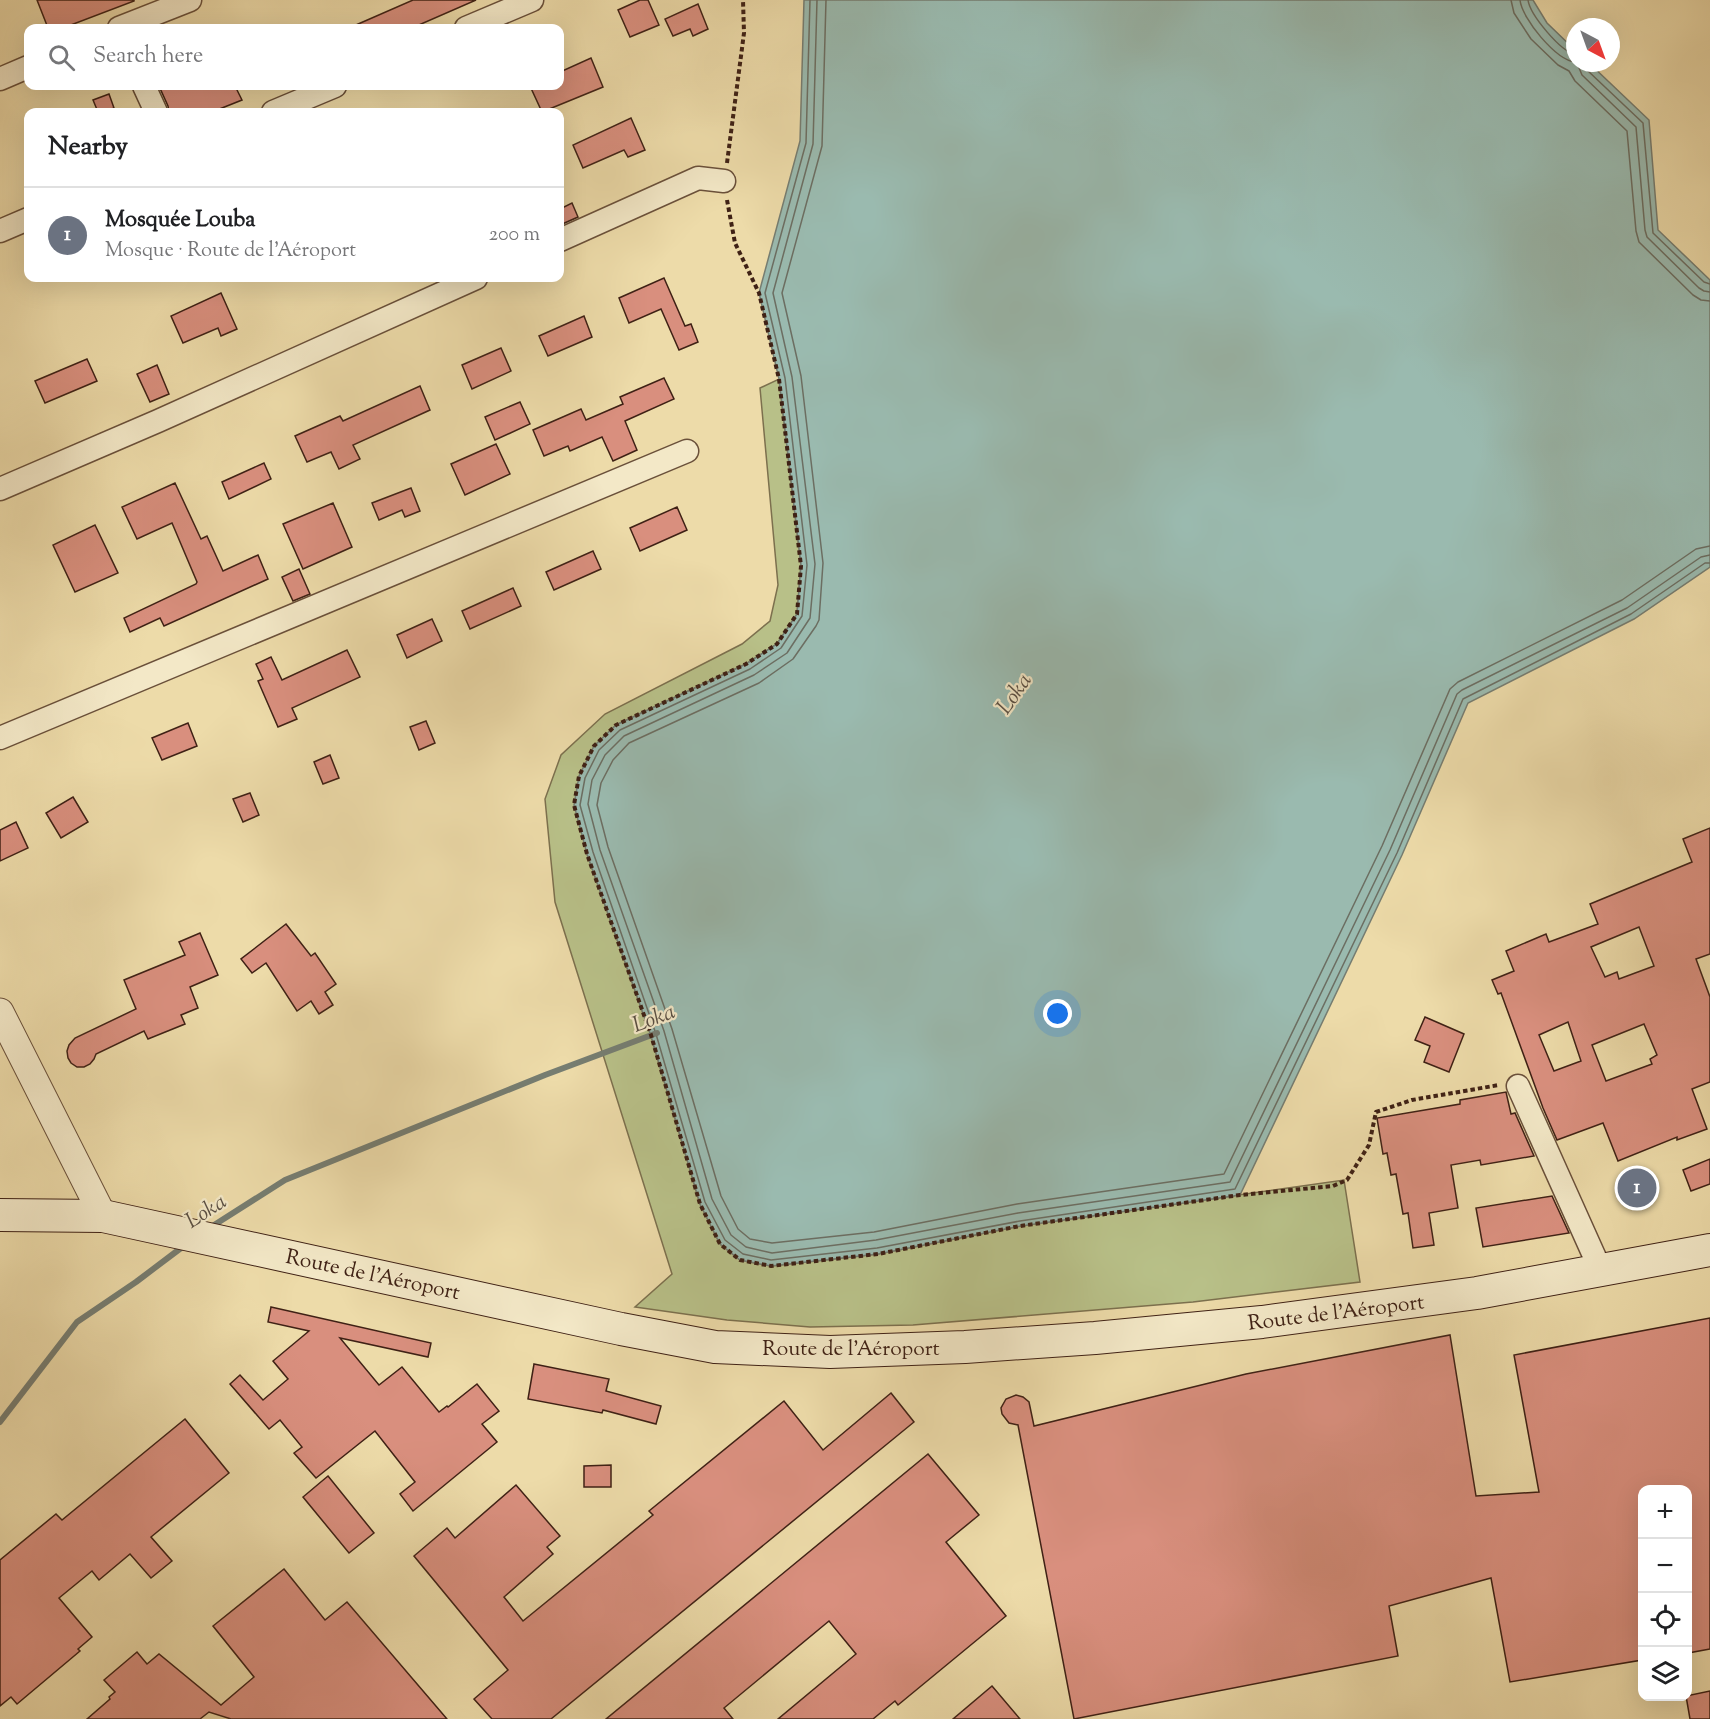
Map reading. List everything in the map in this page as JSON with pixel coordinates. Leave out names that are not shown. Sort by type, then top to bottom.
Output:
[{"type":"main road","name":"Route de l'Aéroport","points":[[0,1215],[104,1216],[633,1332],[715,1347],[830,1352],[965,1347],[1095,1338],[1251,1323],[1477,1293],[1710,1250]]},
{"type":"street","points":[[130,24],[190,0]]},
{"type":"street","points":[[475,24],[532,0]]},
{"type":"street","points":[[0,79],[24,69]]},
{"type":"street","points":[[146,90],[154,108]]},
{"type":"street","points":[[283,108],[325,90]]},
{"type":"street","points":[[564,238],[698,178],[724,181]]},
{"type":"street","points":[[0,231],[24,221]]},
{"type":"street","points":[[0,489],[467,282]]},
{"type":"street","points":[[0,738],[687,451]]},
{"type":"street","points":[[0,1012],[104,1216]]},
{"type":"street","points":[[1518,1086],[1601,1270]]},
{"type":"path","points":[[743,0],[744,33],[724,181],[735,243],[759,293],[779,379],[801,566],[797,614],[777,644],[746,664],[616,725],[594,746],[579,776],[574,805],[587,854],[651,1035],[700,1204],[720,1244],[740,1260],[771,1266],[878,1254],[1020,1226],[1240,1195],[1333,1186],[1347,1180],[1369,1145],[1376,1112],[1412,1100],[1494,1084],[1518,1086]]},
{"type":"green space","points":[[779,379],[801,565],[797,614],[777,644],[746,664],[616,725],[587,854],[651,1036],[700,1204],[720,1244],[740,1260],[771,1266],[878,1254],[1020,1226],[1344,1180],[1360,1282],[1193,1302],[913,1325],[810,1327],[727,1320],[635,1307],[672,1274],[555,902],[545,799],[561,755],[605,714],[742,644],[770,621],[778,585],[760,388]]},
{"type":"water","points":[[804,0],[1533,0],[1547,23],[1566,41],[1566,72],[1598,72],[1649,120],[1658,230],[1710,280],[1710,567],[1634,619],[1468,703],[1402,855],[1240,1195],[1021,1226],[878,1254],[771,1266],[740,1260],[720,1244],[700,1204],[651,1036],[587,854],[574,805],[579,776],[594,746],[616,725],[746,664],[777,644],[797,614],[801,565],[779,379],[759,293],[800,141]]},
{"type":"building","points":[[37,0],[134,0],[74,24],[46,24]]},
{"type":"building","points":[[413,0],[476,0],[421,24],[358,24]]},
{"type":"building","points":[[640,0],[648,0],[659,25],[630,37],[618,10]]},
{"type":"building","points":[[698,4],[708,29],[693,36],[690,29],[673,36],[665,19]]},
{"type":"building","points":[[591,58],[603,87],[552,108],[540,108],[532,90],[564,90],[564,70]]},
{"type":"building","points":[[161,90],[237,90],[242,100],[222,108],[168,108]]},
{"type":"building","points":[[109,94],[114,108],[96,108],[93,100]]},
{"type":"building","points":[[631,118],[645,150],[628,157],[624,150],[583,168],[573,145]]},
{"type":"building","points":[[572,203],[578,217],[564,223],[564,207]]},
{"type":"building","points":[[664,278],[685,326],[691,324],[698,342],[679,350],[661,309],[629,323],[619,298]]},
{"type":"building","points":[[221,293],[237,329],[221,336],[218,328],[183,343],[171,316]]},
{"type":"building","points":[[584,316],[592,337],[548,356],[539,336]]},
{"type":"building","points":[[501,348],[511,371],[472,389],[462,365]]},
{"type":"building","points":[[87,359],[97,381],[45,403],[35,381]]},
{"type":"building","points":[[157,365],[169,394],[150,402],[137,374]]},
{"type":"building","points":[[664,378],[674,399],[625,421],[637,450],[613,461],[602,437],[570,451],[568,446],[544,456],[533,430],[581,409],[586,420],[623,404],[620,397]]},
{"type":"building","points":[[420,386],[430,410],[353,445],[360,459],[339,469],[331,452],[307,462],[295,436],[340,416],[343,421]]},
{"type":"building","points":[[520,402],[530,424],[495,440],[485,417]]},
{"type":"building","points":[[496,444],[510,474],[465,495],[451,464]]},
{"type":"building","points":[[264,463],[271,479],[229,499],[222,482]]},
{"type":"building","points":[[175,483],[201,539],[207,536],[223,571],[258,555],[268,579],[164,626],[160,618],[130,632],[124,618],[197,582],[172,523],[137,539],[122,507]]},
{"type":"building","points":[[411,488],[420,511],[405,517],[402,510],[379,520],[372,503]]},
{"type":"building","points":[[333,503],[352,547],[303,569],[283,524]]},
{"type":"building","points":[[677,507],[687,530],[640,551],[630,528]]},
{"type":"building","points":[[95,525],[118,573],[75,592],[53,545]]},
{"type":"building","points":[[593,551],[601,569],[554,590],[546,572]]},
{"type":"building","points":[[299,569],[310,594],[293,601],[282,577]]},
{"type":"building","points":[[513,588],[521,606],[470,629],[462,611]]},
{"type":"building","points":[[432,619],[442,641],[407,658],[397,635]]},
{"type":"building","points":[[347,650],[360,677],[292,708],[297,719],[278,727],[258,681],[263,679],[256,664],[271,657],[282,680]]},
{"type":"building","points":[[426,721],[435,743],[419,750],[410,727]]},
{"type":"building","points":[[188,723],[197,746],[162,760],[152,738]]},
{"type":"building","points":[[330,755],[339,778],[323,784],[314,762]]},
{"type":"building","points":[[250,793],[259,815],[243,822],[233,799]]},
{"type":"building","points":[[73,797],[88,822],[61,838],[46,813]]},
{"type":"building","points":[[16,822],[28,848],[0,861],[0,830]]},
{"type":"building","points":[[1710,828],[1710,954],[1696,959],[1710,997],[1710,1082],[1692,1089],[1707,1129],[1677,1140],[1677,1137],[1618,1161],[1603,1123],[1557,1140],[1501,993],[1498,994],[1492,980],[1514,971],[1506,951],[1546,934],[1549,942],[1598,924],[1590,904],[1692,862],[1683,839]],"holes":[[[1639,927],[1654,966],[1619,979],[1617,972],[1605,977],[1591,947]],[[1568,1022],[1581,1061],[1554,1071],[1539,1035]],[[1644,1024],[1657,1055],[1650,1059],[1652,1064],[1606,1081],[1592,1045]]]},
{"type":"building","points":[[286,924],[311,956],[315,953],[336,984],[325,992],[333,1005],[319,1014],[311,1001],[297,1011],[266,963],[252,973],[241,959]]},
{"type":"building","points":[[200,933],[218,975],[190,987],[198,1008],[181,1015],[185,1024],[148,1039],[144,1031],[96,1054],[90,1064],[84,1067],[77,1067],[71,1063],[67,1051],[75,1038],[136,1009],[124,980],[185,955],[179,942]]},
{"type":"building","points":[[1425,1017],[1464,1034],[1449,1072],[1424,1062],[1430,1046],[1415,1040]]},
{"type":"building","points":[[1506,1092],[1511,1114],[1515,1113],[1534,1156],[1481,1165],[1480,1160],[1451,1165],[1458,1208],[1429,1213],[1434,1245],[1413,1248],[1408,1213],[1403,1214],[1396,1174],[1391,1175],[1387,1153],[1383,1154],[1377,1118],[1460,1104],[1460,1100]]},
{"type":"building","points":[[1710,1159],[1710,1184],[1691,1191],[1683,1170]]},
{"type":"building","points":[[1552,1196],[1569,1233],[1483,1247],[1476,1208]]},
{"type":"building","points":[[271,1307],[431,1343],[428,1357],[340,1338],[379,1385],[402,1367],[439,1412],[477,1384],[499,1411],[482,1424],[497,1442],[413,1511],[400,1494],[415,1482],[375,1431],[316,1478],[294,1453],[302,1447],[280,1420],[269,1429],[230,1384],[240,1375],[263,1400],[288,1379],[273,1361],[309,1331],[268,1322]]},
{"type":"building","points":[[1710,1318],[1710,1649],[1692,1652],[1692,1485],[1638,1485],[1638,1661],[1510,1682],[1491,1578],[1389,1606],[1398,1656],[1074,1719],[1018,1425],[1009,1423],[1002,1414],[1001,1408],[1006,1399],[1016,1395],[1029,1402],[1034,1426],[1246,1374],[1450,1335],[1476,1496],[1539,1492],[1514,1355]]},
{"type":"building","points":[[534,1364],[609,1379],[606,1391],[661,1406],[656,1424],[603,1410],[602,1413],[528,1399]]},
{"type":"building","points":[[891,1393],[914,1422],[551,1719],[492,1719],[474,1699],[508,1670],[414,1556],[447,1528],[455,1538],[516,1485],[560,1536],[547,1547],[553,1554],[504,1597],[523,1621],[653,1515],[649,1511],[784,1401],[823,1450]]},
{"type":"building","points":[[185,1419],[229,1473],[151,1537],[172,1561],[151,1578],[130,1554],[99,1580],[92,1571],[59,1598],[92,1637],[78,1649],[80,1651],[17,1704],[11,1697],[0,1706],[0,1560],[56,1514],[62,1520]]},
{"type":"building","points":[[928,1454],[979,1515],[946,1542],[1006,1616],[898,1705],[895,1701],[873,1719],[778,1719],[856,1654],[829,1621],[724,1708],[733,1719],[606,1719]]},
{"type":"building","points":[[611,1465],[611,1487],[584,1487],[584,1466]]},
{"type":"building","points":[[328,1476],[374,1533],[349,1553],[303,1497]]},
{"type":"building","points":[[284,1569],[325,1620],[347,1602],[447,1719],[231,1719],[209,1712],[200,1719],[87,1719],[115,1692],[104,1680],[137,1652],[147,1664],[159,1654],[221,1705],[254,1677],[213,1626]]},
{"type":"building","points":[[992,1686],[1020,1719],[953,1719]]},
{"type":"building","points":[[1710,1691],[1710,1719],[1690,1719],[1687,1701],[1692,1701],[1692,1695]]},
{"type":"waterway","name":"Loka","points":[[211,1227],[285,1180],[545,1075],[657,1033]]},
{"type":"waterway","name":"Loka","points":[[0,1422],[77,1322],[185,1245]]},
{"type":"place","name":"Mosquée Louba","points":[[1637,1188]]}]
